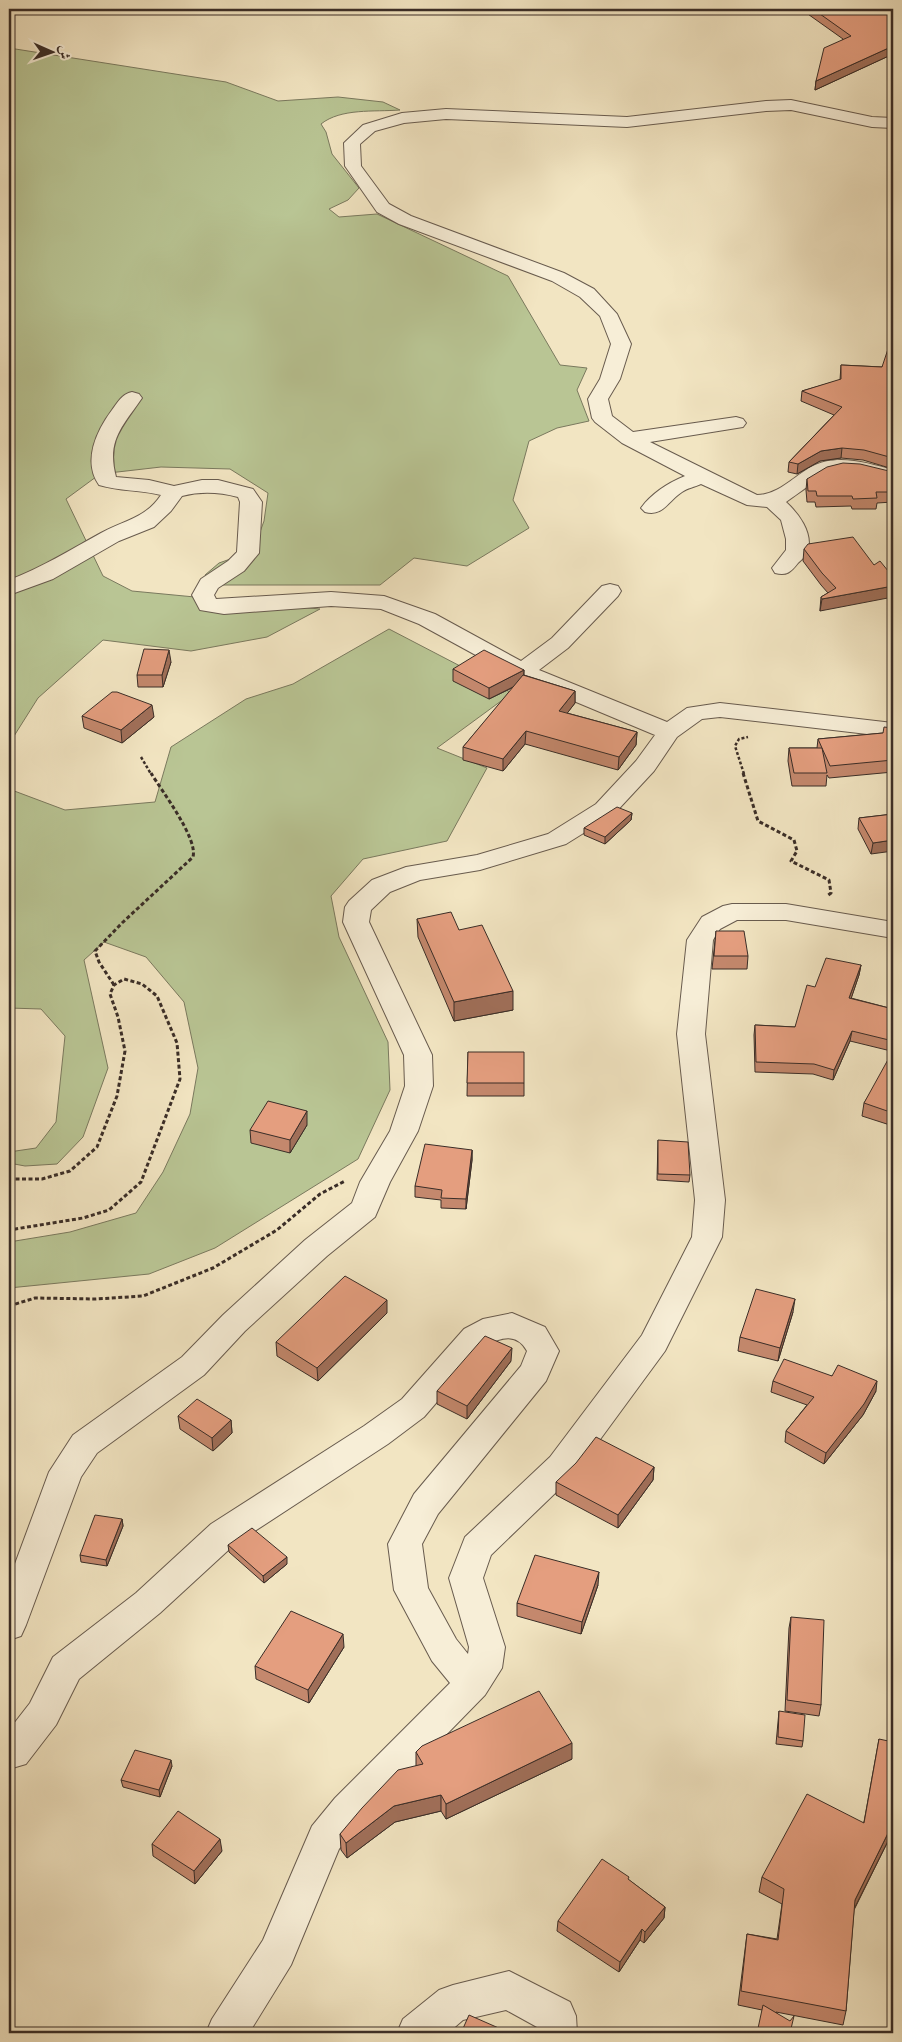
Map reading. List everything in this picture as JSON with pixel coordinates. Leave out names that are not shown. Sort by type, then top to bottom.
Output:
[{"type":"street","points":[[893,123],[872,122],[791,105],[766,106],[627,122],[446,114],[402,118],[368,128],[352,143],[353,166],[382,208],[404,220],[558,277],[587,293],[608,314],[621,344],[610,379],[598,398],[602,418],[629,439],[702,478],[754,501],[773,501],[820,470],[841,466],[859,467],[893,476]]},
{"type":"street","points":[[132,398],[118,414],[106,437],[102,461],[106,480],[119,484],[149,486],[174,492],[192,487],[223,486],[246,493],[251,502],[248,553],[236,566],[210,584],[203,595],[208,605],[224,607],[331,599],[384,603],[427,619],[522,671],[669,732]]},
{"type":"street","points":[[629,439],[736,423]]},
{"type":"street","points":[[652,508],[675,487],[702,478]]},
{"type":"street","points":[[9,588],[45,574],[111,536],[146,522],[164,507],[174,492]]},
{"type":"street","points":[[773,501],[791,518],[797,539],[797,551],[783,568]]},
{"type":"street","points":[[522,671],[560,644],[610,591]]},
{"type":"street","points":[[9,1624],[66,1472],[85,1444],[193,1366],[241,1317],[316,1248],[364,1209],[375,1182],[404,1131],[419,1086],[418,1055],[356,922],[358,906],[381,886],[414,873],[480,862],[557,839],[605,809],[645,766],[669,732],[695,713],[720,710],[893,730]]},
{"type":"street","points":[[226,2033],[277,1952],[325,1838],[348,1810],[472,1684],[484,1668],[487,1647],[466,1578],[477,1547],[562,1466],[654,1342],[707,1237],[710,1200],[691,1034],[700,940],[711,923],[732,912],[786,912],[893,930]]},
{"type":"street","points":[[9,1753],[13,1753],[43,1714],[66,1668],[148,1603],[222,1534],[376,1435],[413,1408],[475,1337],[494,1327],[512,1325],[534,1335],[543,1351],[535,1372],[426,1504],[405,1544],[411,1590],[444,1650],[472,1684]]},
{"type":"street","points":[[418,2033],[453,2004],[509,1990],[556,2016],[557,2033]]},
{"type":"path","points":[[756,735],[740,739],[735,746],[758,821],[794,840],[797,851],[791,861],[797,866],[821,873],[830,880],[831,893],[819,902],[786,912]]},
{"type":"path","points":[[114,985],[99,962],[95,951],[122,923],[193,857],[194,853],[191,839],[142,757]]},
{"type":"path","points":[[9,1178],[42,1179],[70,1172],[97,1147],[116,1096],[125,1051],[118,1017],[110,994],[114,985],[124,979],[142,984],[157,996],[177,1043],[180,1079],[141,1182],[109,1210],[83,1218],[9,1230]]},
{"type":"path","points":[[9,1306],[35,1298],[96,1299],[143,1296],[213,1268],[277,1230],[320,1194],[347,1180],[375,1182]]},
{"type":"green space","points":[[9,48],[226,82],[278,101],[338,97],[383,102],[400,110],[348,113],[338,115],[321,124],[326,132],[332,154],[359,188],[348,200],[329,209],[339,217],[377,214],[508,276],[560,365],[587,368],[577,390],[589,421],[557,428],[529,441],[513,500],[529,528],[467,566],[414,558],[380,585],[212,585],[205,575],[219,563],[253,551],[264,521],[268,493],[230,469],[161,467],[100,474],[66,499],[103,576],[132,591],[320,609],[267,637],[191,651],[103,640],[38,698],[9,744]]},
{"type":"green space","points":[[389,629],[512,693],[437,748],[487,768],[447,841],[363,859],[331,896],[339,937],[388,1042],[390,1090],[358,1159],[215,1248],[149,1274],[9,1288],[9,1242],[70,1232],[136,1213],[163,1172],[190,1114],[198,1068],[184,1002],[146,957],[104,942],[84,960],[108,1068],[83,1137],[57,1164],[25,1166],[9,1163],[9,1152],[36,1148],[56,1122],[65,1036],[41,1009],[9,1008],[9,789],[65,810],[155,802],[171,747],[246,699],[293,684]]},
{"type":"building","points":[[813,9],[893,9],[893,46],[816,81],[824,48],[851,36]]},
{"type":"building","points":[[888,349],[893,350],[893,458],[864,450],[842,448],[821,451],[798,464],[789,462],[842,407],[802,391],[841,379],[841,365],[882,367]]},
{"type":"building","points":[[843,463],[860,464],[893,472],[893,492],[876,492],[877,498],[853,499],[852,496],[817,496],[816,491],[808,491],[807,479],[827,467]]},
{"type":"building","points":[[853,537],[874,565],[880,561],[893,577],[893,586],[822,599],[821,597],[836,588],[804,549],[808,544]]},
{"type":"building","points":[[144,649],[169,650],[162,675],[137,675]]},
{"type":"building","points":[[484,650],[524,670],[489,688],[453,669]]},
{"type":"building","points":[[523,675],[575,691],[559,711],[637,732],[619,757],[526,731],[503,759],[463,747]]},
{"type":"building","points":[[112,692],[117,692],[152,705],[121,730],[82,716]]},
{"type":"building","points":[[884,727],[893,728],[893,760],[830,766],[818,739],[883,733]]},
{"type":"building","points":[[789,748],[822,748],[827,773],[794,773]]},
{"type":"building","points":[[617,807],[632,813],[605,837],[584,828]]},
{"type":"building","points":[[893,814],[893,840],[873,843],[859,818]]},
{"type":"building","points":[[451,912],[459,930],[482,925],[513,991],[454,1002],[417,919]]},
{"type":"building","points":[[716,931],[744,931],[748,956],[714,956]]},
{"type":"building","points":[[826,958],[861,965],[849,998],[893,1009],[893,1041],[852,1031],[834,1070],[814,1064],[756,1062],[755,1025],[795,1027],[807,985],[815,987]]},
{"type":"building","points":[[468,1052],[524,1052],[524,1083],[467,1083]]},
{"type":"building","points":[[890,1056],[893,1057],[893,1113],[864,1103]]},
{"type":"building","points":[[268,1101],[307,1111],[290,1140],[250,1130]]},
{"type":"building","points":[[658,1140],[688,1142],[690,1175],[658,1174]]},
{"type":"building","points":[[425,1144],[472,1150],[466,1199],[441,1198],[442,1190],[415,1186]]},
{"type":"building","points":[[345,1276],[387,1300],[317,1368],[276,1342]]},
{"type":"building","points":[[756,1289],[795,1299],[780,1348],[740,1337]]},
{"type":"building","points":[[485,1336],[512,1348],[467,1406],[437,1391]]},
{"type":"building","points":[[784,1359],[832,1376],[838,1365],[877,1381],[864,1404],[826,1453],[786,1431],[814,1397],[773,1381]]},
{"type":"building","points":[[197,1399],[231,1420],[212,1438],[178,1416]]},
{"type":"building","points":[[596,1437],[654,1467],[618,1515],[556,1482],[576,1463]]},
{"type":"building","points":[[95,1515],[122,1519],[106,1560],[80,1555]]},
{"type":"building","points":[[252,1528],[287,1557],[263,1576],[228,1545]]},
{"type":"building","points":[[535,1555],[599,1572],[582,1622],[517,1603]]},
{"type":"building","points":[[291,1611],[343,1634],[308,1690],[255,1666]]},
{"type":"building","points":[[791,1617],[824,1620],[821,1705],[787,1700]]},
{"type":"building","points":[[539,1691],[572,1743],[446,1804],[441,1795],[394,1806],[346,1843],[340,1834],[398,1770],[423,1764],[416,1752],[422,1746]]},
{"type":"building","points":[[779,1711],[805,1715],[803,1741],[778,1737]]},
{"type":"building","points":[[879,1739],[893,1742],[893,1823],[855,1900],[846,2011],[741,1991],[747,1934],[778,1940],[784,1889],[762,1877],[807,1794],[864,1823]]},
{"type":"building","points":[[135,1750],[171,1760],[159,1790],[121,1780]]},
{"type":"building","points":[[178,1811],[220,1839],[194,1871],[152,1844]]},
{"type":"building","points":[[602,1859],[629,1877],[628,1879],[665,1907],[645,1932],[642,1929],[620,1962],[558,1921]]},
{"type":"building","points":[[763,2005],[790,2021],[794,2016],[790,2033],[757,2033]]},
{"type":"building","points":[[469,2015],[510,2033],[461,2033]]}]
